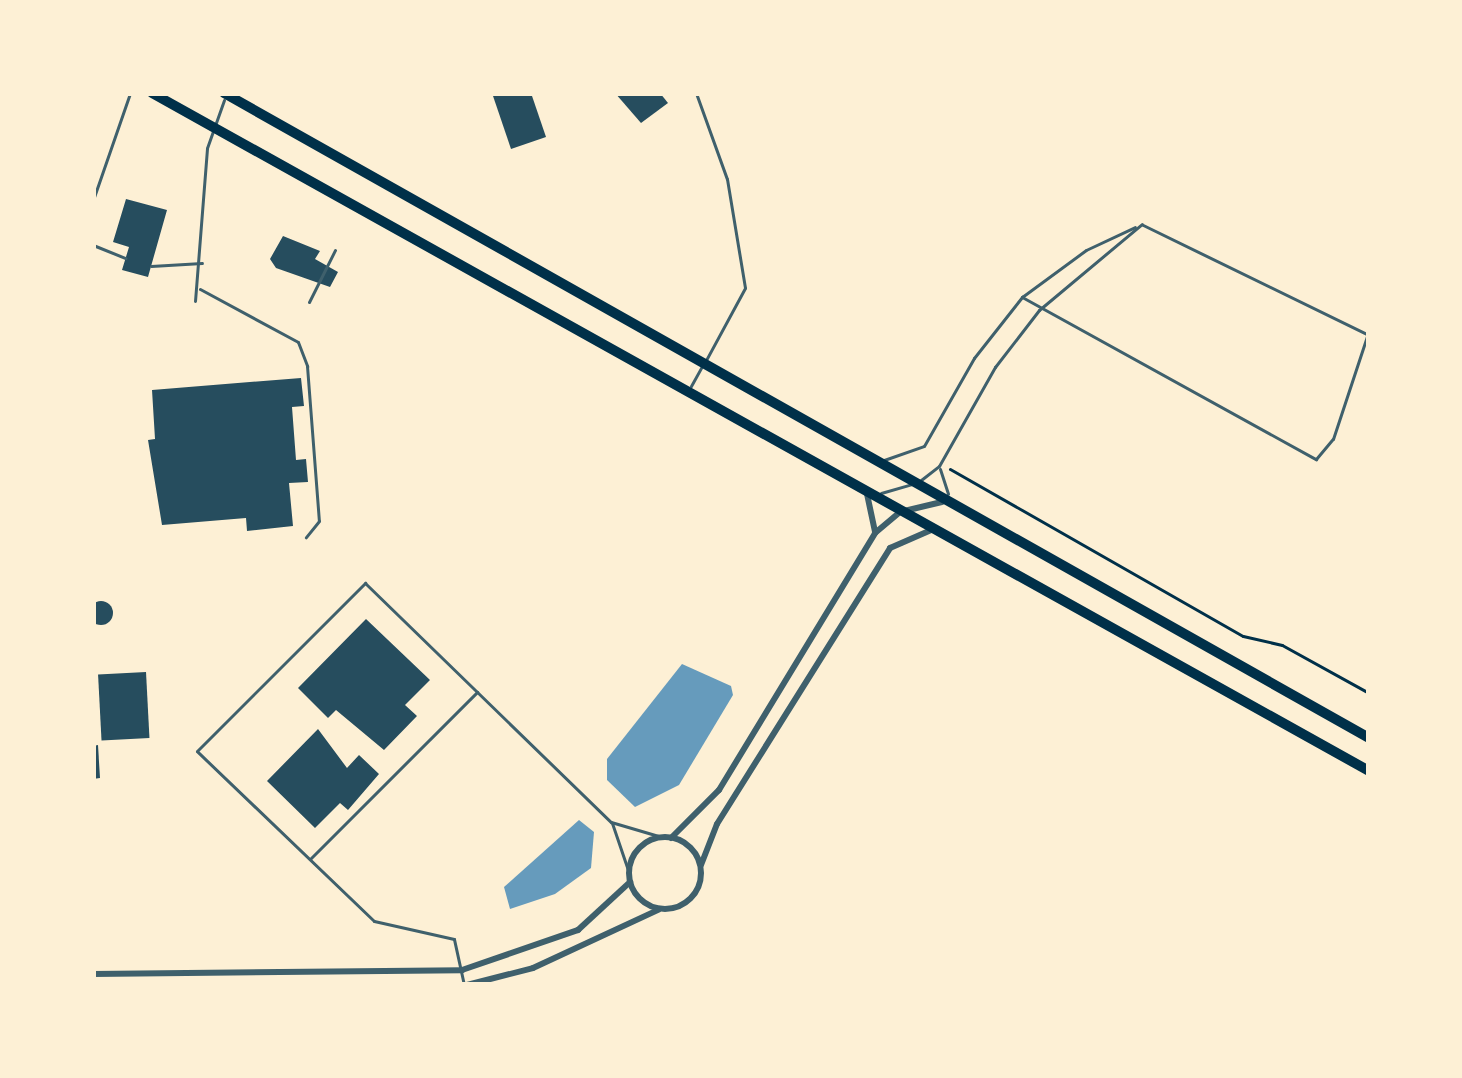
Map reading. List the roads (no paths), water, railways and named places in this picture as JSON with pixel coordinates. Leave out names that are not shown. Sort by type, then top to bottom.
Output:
[{"type":"highway","points":[[152,93],[1369,771]]},
{"type":"highway","points":[[226,93],[1369,738]]},
{"type":"street","points":[[868,494],[875,533]]},
{"type":"street","points":[[93,974],[462,970],[578,930],[629,877],[638,849],[666,838],[704,811],[875,533],[900,512],[952,501]]},
{"type":"street","points":[[465,985],[533,968],[692,898],[717,824],[890,548],[932,530]]},
{"type":"street","points":[[666,838],[693,850],[701,866]]},
{"type":"street","points":[[629,877],[638,897],[661,909]]},
{"type":"lane","points":[[93,200],[130,93]]},
{"type":"lane","points":[[195,301],[200,289],[212,126],[226,93]]},
{"type":"lane","points":[[687,393],[745,288],[727,179],[696,93]]},
{"type":"lane","points":[[880,460],[924,446],[974,358],[1022,297],[1061,266],[1142,224]]},
{"type":"lane","points":[[868,494],[918,482],[940,465],[995,367],[1040,310],[1142,224]]},
{"type":"lane","points":[[1022,297],[1316,459],[1333,440],[1368,332],[1142,224]]},
{"type":"lane","points":[[93,245],[125,258]]},
{"type":"lane","points":[[309,302],[335,250]]},
{"type":"lane","points":[[151,266],[202,263]]},
{"type":"lane","points":[[1061,266],[1073,280]]},
{"type":"lane","points":[[200,289],[298,342],[319,521],[306,537]]},
{"type":"lane","points":[[940,465],[952,501]]},
{"type":"lane","points":[[465,985],[446,933],[410,934],[374,921],[197,751],[365,584],[611,822],[629,877]]},
{"type":"lane","points":[[782,689],[796,698]]},
{"type":"lane","points":[[309,860],[477,692]]},
{"type":"lane","points":[[611,822],[666,838]]},
{"type":"lane","points":[[279,985],[280,974]]},
{"type":"lane","points":[[138,975],[138,985]]},
{"type":"water","points":[[682,664],[731,686],[733,695],[679,785],[635,807],[607,780],[607,759]]},
{"type":"water","points":[[579,820],[594,832],[591,868],[555,894],[510,909],[504,887]]}]
